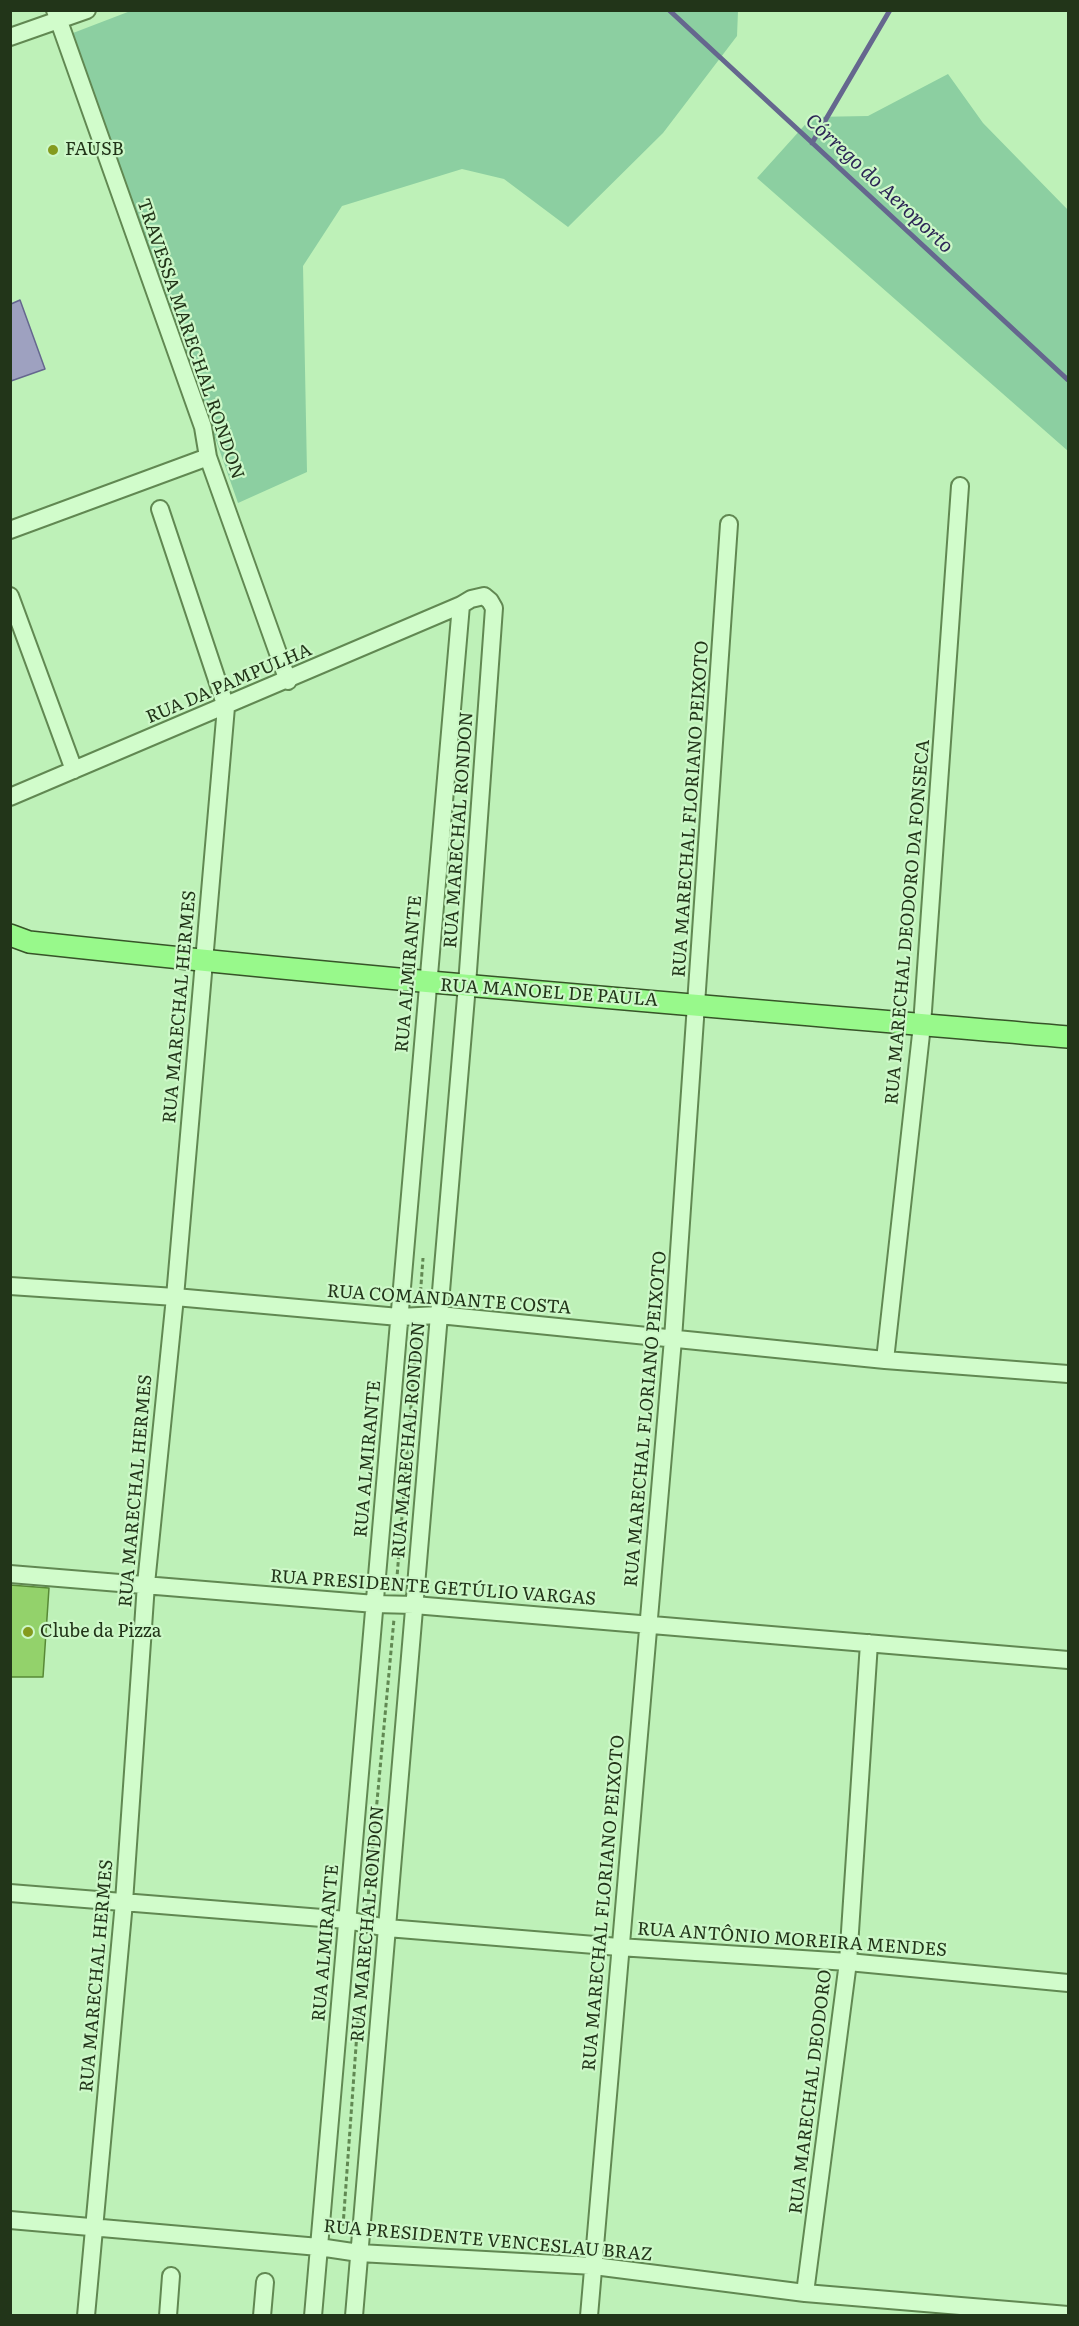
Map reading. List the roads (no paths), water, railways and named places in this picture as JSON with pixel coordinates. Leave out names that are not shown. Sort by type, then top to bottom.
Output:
[{"type":"main road","name":"RUA MANOEL DE PAULA","points":[[17,941],[428,984],[467,985],[697,1004],[1068,1037]]},
{"type":"street","points":[[10,37],[57,16],[87,10]]},
{"type":"street","name":"TRAVESSA MARECHAL RONDON","points":[[57,16],[203,427],[208,457],[288,681]]},
{"type":"street","points":[[10,530],[208,457]]},
{"type":"street","name":"RUA MARECHAL DEODORO DA FONSECA","points":[[885,1360],[922,1025],[960,486]]},
{"type":"street","points":[[159,509],[226,707]]},
{"type":"street","name":"RUA MARECHAL FLORIANO PEIXOTO","points":[[588,2316],[673,1339],[729,524]]},
{"type":"street","points":[[10,596],[74,770]]},
{"type":"street","name":"RUA MARECHAL RONDON","points":[[354,2316],[467,985],[494,608],[484,596],[471,599],[461,605]]},
{"type":"street","name":"RUA DA PAMPULHA","points":[[10,797],[288,681],[461,605]]},
{"type":"street","name":"RUA ALMIRANTE","points":[[313,2316],[461,605]]},
{"type":"street","name":"RUA MARECHAL HERMES","points":[[86,2316],[124,1902],[146,1584],[175,1297],[226,707]]},
{"type":"street","name":"RUA COMANDANTE COSTA","points":[[10,1286],[175,1297],[399,1317],[439,1315],[885,1360],[1068,1374]]},
{"type":"street","name":"RUA PRESIDENTE GETÚLIO VARGAS","points":[[10,1574],[648,1624],[1068,1660]]},
{"type":"street","name":"RUA MARECHAL DEODORO","points":[[805,2293],[848,1962],[869,1644]]},
{"type":"street","name":"RUA ANTÔNIO MOREIRA MENDES","points":[[10,1893],[347,1920],[387,1928],[619,1947],[848,1962],[1068,1983]]},
{"type":"street","name":"RUA PRESIDENTE VENCESLAU BRAZ","points":[[10,2220],[319,2247],[359,2253],[594,2265],[805,2293],[1068,2315]]},
{"type":"street","points":[[168,2316],[171,2277]]},
{"type":"street","points":[[262,2316],[265,2282]]},
{"type":"water","points":[[20,300],[45,369],[11,381],[11,304]]},
{"type":"waterway","name":"Córrego do Aeroporto","points":[[669,10],[1068,380]]},
{"type":"waterway","points":[[812,143],[890,10]]},
{"type":"place","name":"FAUSB","points":[[53,150]]},
{"type":"place","name":"Clube da Pizza","points":[[28,1632]]}]
